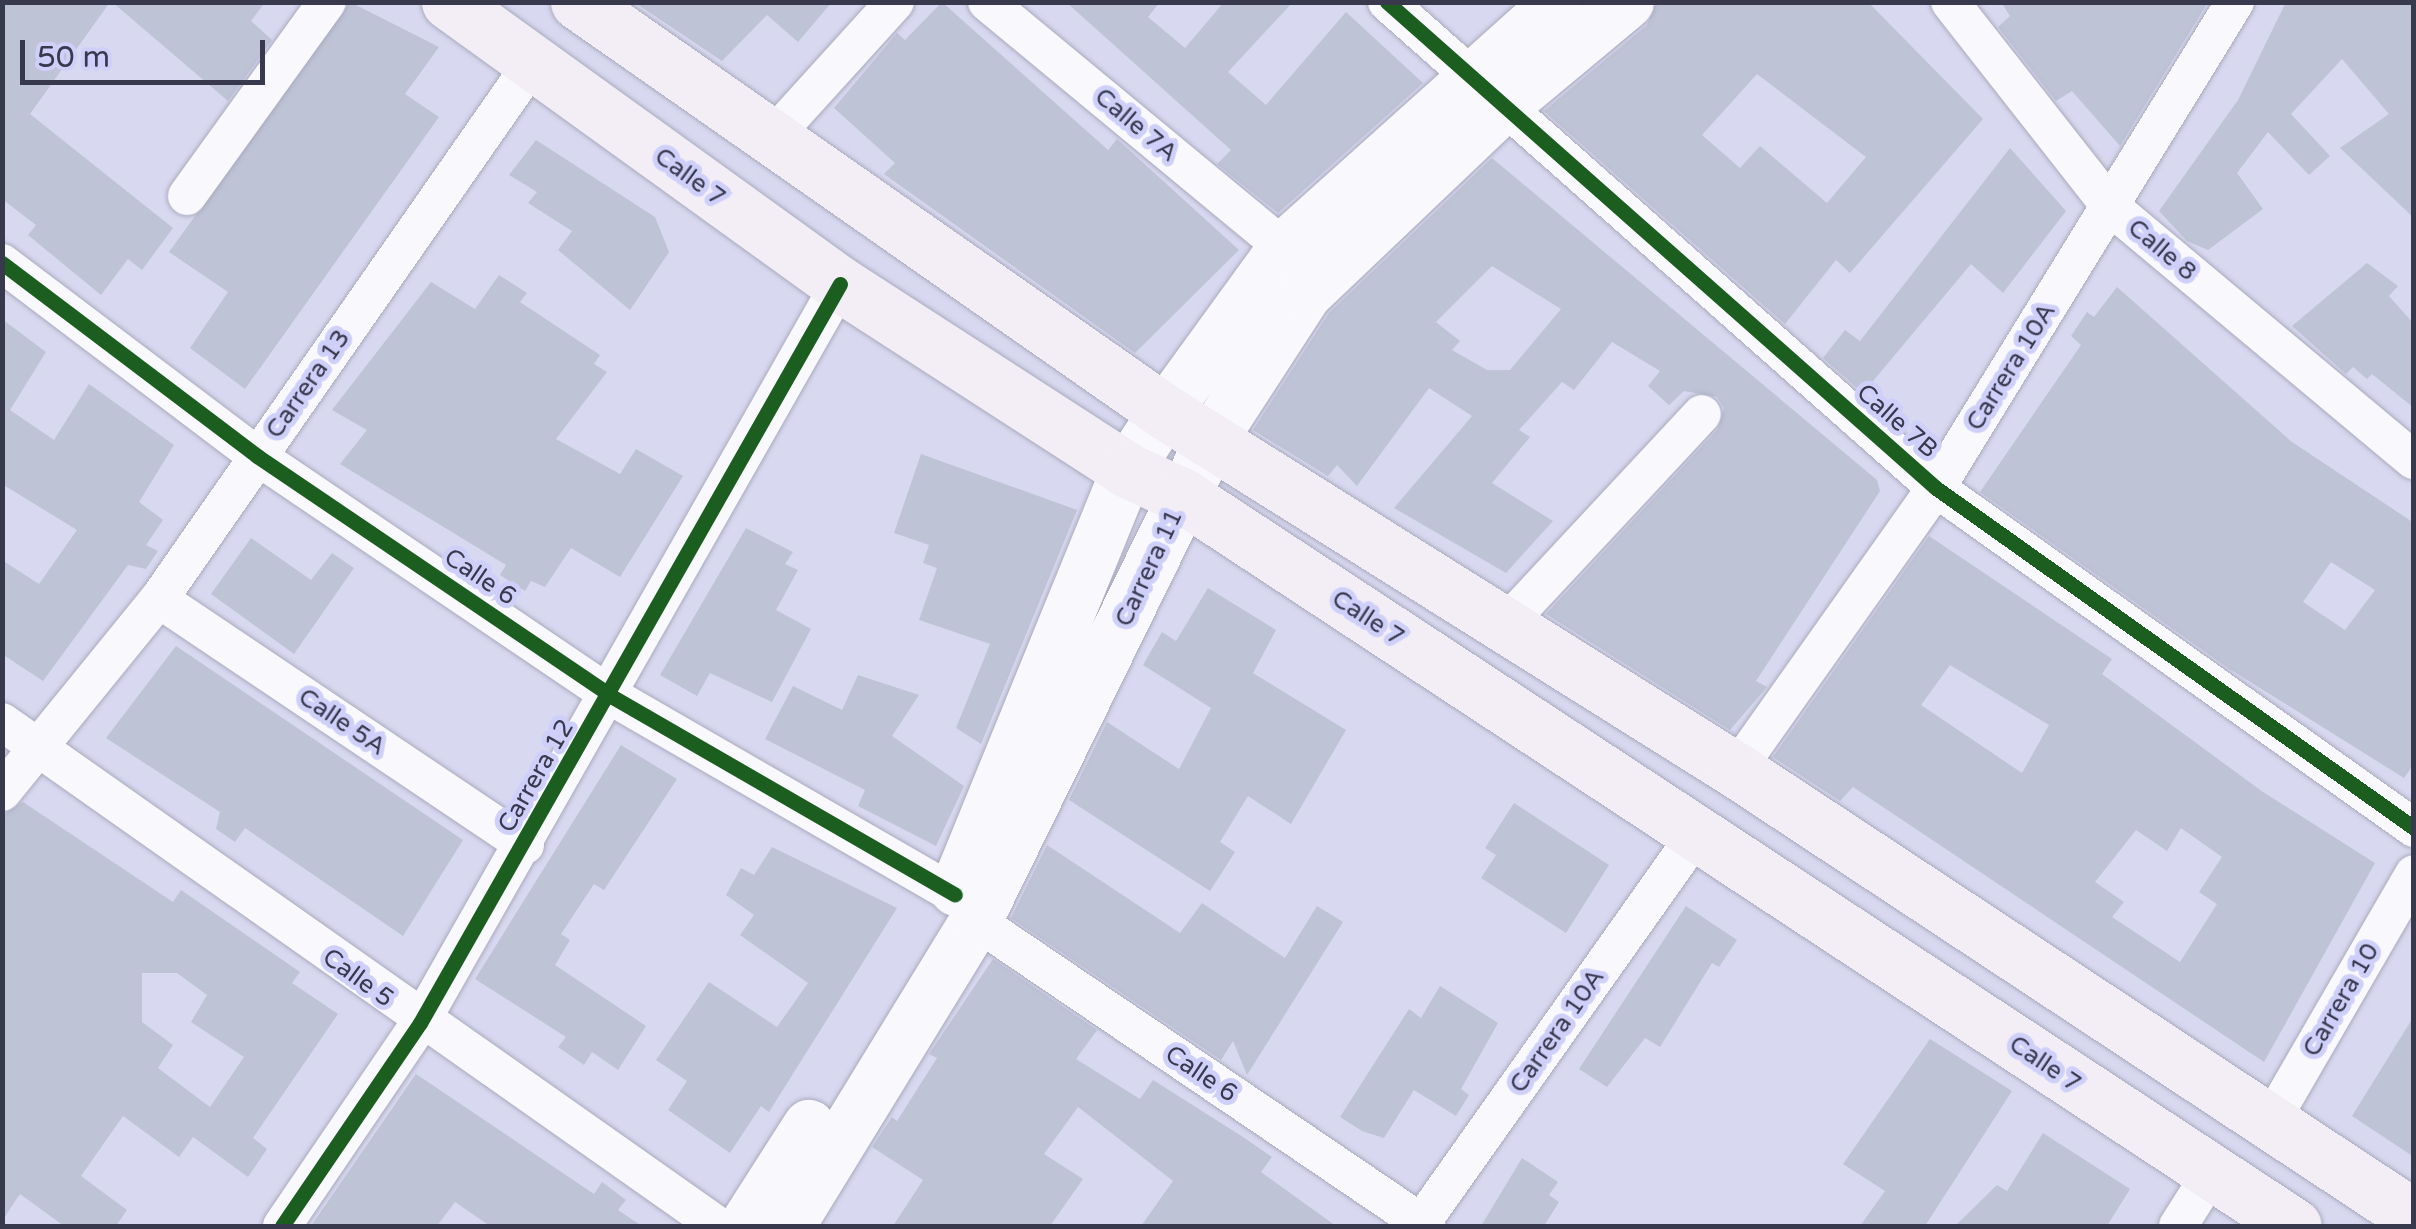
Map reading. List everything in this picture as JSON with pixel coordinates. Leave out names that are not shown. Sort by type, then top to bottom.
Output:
[{"type":"main road","name":"Calle 7","points":[[448,2],[840,284],[1127,470],[1183,496],[2294,1226]]},
{"type":"main road","points":[[578,2],[768,142],[1165,412],[1213,437],[1736,770],[2268,1126],[2414,1217]]},
{"type":"main road","name":"Carrera 11","points":[[789,1226],[965,908],[1213,437],[1306,294],[1484,93],[1558,2]]},
{"type":"main road","name":"Carrera 11","points":[[745,1226],[965,908],[1127,470],[1165,412],[1284,248],[1484,93],[1628,2]]},
{"type":"street","points":[[188,196],[327,2]]},
{"type":"street","points":[[768,142],[895,2]]},
{"type":"street","name":"Calle 7A","points":[[988,2],[1284,248]]},
{"type":"street","name":"Calle 7B","points":[[1387,2],[1484,93],[1936,488],[2414,828]]},
{"type":"street","name":"Calle 8","points":[[1950,2],[2110,207],[2414,460]]},
{"type":"street","name":"Carrera 10A","points":[[1736,770],[1936,488],[2234,2]]},
{"type":"street","name":"Carrera 13","points":[[2,792],[36,745],[159,599],[532,64]]},
{"type":"street","name":"Calle 6","points":[[2,263],[257,456],[611,696],[965,908],[1422,1225]]},
{"type":"street","name":"Carrera 12","points":[[282,1226],[420,1024],[611,696],[840,284]]},
{"type":"street","points":[[1506,624],[1702,414]]},
{"type":"street","name":"Calle 5A","points":[[159,599],[525,844]]},
{"type":"street","name":"Calle 5","points":[[2,722],[420,1024],[718,1226]]},
{"type":"street","name":"Carrera 10A","points":[[1422,1225],[1696,835]]},
{"type":"street","name":"Carrera 10","points":[[2268,1126],[2414,874]]},
{"type":"street","points":[[2178,1226],[2211,1174]]},
{"type":"building","points":[[2,2],[110,2],[30,114],[173,228],[142,270],[128,259],[101,295],[28,235],[36,225],[2,199]]},
{"type":"building","points":[[112,2],[265,2],[251,21],[272,40],[228,101]]},
{"type":"building","points":[[350,2],[439,47],[405,94],[439,117],[245,389],[190,348],[228,292],[169,252]]},
{"type":"building","points":[[634,2],[832,2],[798,42],[767,15],[722,61]]},
{"type":"building","points":[[942,2],[1108,150],[1117,139],[1239,250],[1135,353],[884,174],[895,163],[834,108],[897,33],[905,40]]},
{"type":"building","points":[[1066,2],[1160,2],[1148,17],[1185,48],[1224,2],[1293,2],[1228,72],[1266,105],[1346,12],[1423,83],[1278,213],[1217,164],[1231,150]]},
{"type":"building","points":[[1657,2],[1868,2],[1983,119],[1850,273],[1836,260],[1785,324],[1544,111],[1647,25]],"holes":[[[1757,74],[1866,157],[1827,203],[1760,146],[1740,168],[1702,135]]]},
{"type":"building","points":[[2001,2],[2208,2],[2120,146],[2072,91],[2056,101],[1998,27],[2010,16]]},
{"type":"building","points":[[2286,2],[2414,2],[2414,218],[2340,148],[2389,114],[2342,59],[2291,114],[2330,156],[2309,175],[2268,132],[2237,173],[2263,209],[2208,250],[2187,241],[2159,211],[2238,100]]},
{"type":"building","points":[[536,140],[655,217],[669,252],[630,310],[558,250],[572,231],[528,203],[537,192],[509,175]]},
{"type":"building","points":[[2010,148],[2066,211],[2003,293],[1971,264],[1863,393],[1823,358],[1845,330],[1860,341]]},
{"type":"building","points":[[1492,158],[1877,480],[1880,491],[1756,681],[1767,687],[1730,730],[1546,614],[1718,429],[1724,408],[1717,397],[1684,391],[1669,405],[1648,386],[1660,371],[1612,342],[1574,390],[1562,382],[1519,430],[1530,437],[1492,483],[1553,521],[1506,573],[1394,508],[1472,416],[1429,388],[1357,486],[1337,465],[1328,476],[1253,430],[1329,313]],"holes":[[[1492,266],[1561,309],[1510,370],[1487,370],[1452,350],[1460,341],[1436,322]]]},
{"type":"building","points":[[2367,263],[2398,286],[2389,296],[2414,324],[2414,408],[2372,374],[2367,379],[2353,367],[2346,374],[2292,326]]},
{"type":"building","points":[[499,275],[527,293],[520,302],[600,355],[594,364],[607,372],[556,439],[620,474],[636,449],[683,476],[620,577],[571,548],[545,587],[531,581],[525,591],[500,575],[506,565],[340,464],[367,430],[332,410],[431,282],[475,309]]},
{"type":"building","points":[[2117,287],[2292,442],[2414,523],[2414,764],[2404,778],[2228,668],[1980,492],[2081,345],[2071,336],[2087,312],[2094,317]],"holes":[[[2331,562],[2375,590],[2345,630],[2303,602]]]},
{"type":"building","points":[[2,319],[46,352],[10,410],[54,440],[89,384],[174,445],[139,502],[163,520],[146,545],[158,551],[146,569],[128,565],[43,681],[2,654],[2,560],[39,584],[77,530],[2,484]]},
{"type":"building","points":[[921,454],[1077,510],[981,744],[956,728],[990,644],[919,620],[937,568],[923,563],[929,545],[894,533]]},
{"type":"building","points":[[746,528],[793,552],[785,564],[798,570],[776,610],[811,629],[772,702],[710,673],[697,696],[660,675]]},
{"type":"building","points":[[1929,536],[2112,659],[2102,674],[2263,792],[2375,863],[2264,1062],[1853,787],[1840,801],[1773,757]],"holes":[[[1950,665],[2049,725],[2022,773],[1921,705]],[[2181,828],[2222,857],[2199,892],[2217,904],[2180,962],[2112,917],[2124,902],[2095,882],[2136,830],[2167,851]]]},
{"type":"building","points":[[251,538],[311,580],[332,553],[354,568],[294,654],[211,594]]},
{"type":"building","points":[[1208,588],[1276,630],[1253,673],[1346,730],[1291,824],[1248,796],[1220,842],[1235,852],[1210,891],[1069,800],[1107,722],[1179,769],[1211,708],[1143,665],[1162,632],[1176,641]]},
{"type":"building","points":[[176,646],[463,840],[403,936],[245,828],[235,842],[216,829],[220,812],[106,738]]},
{"type":"building","points":[[858,675],[919,695],[892,736],[964,786],[936,846],[858,806],[865,790],[765,739],[793,686],[842,710]]},
{"type":"building","points":[[621,745],[677,779],[604,890],[594,884],[561,934],[570,940],[555,965],[646,1026],[618,1070],[592,1052],[584,1065],[558,1047],[566,1037],[475,979]]},
{"type":"building","points":[[23,802],[173,902],[181,890],[300,972],[292,983],[338,1014],[253,1138],[267,1149],[248,1177],[193,1137],[179,1157],[123,1116],[81,1176],[127,1210],[116,1226],[64,1226],[20,1194],[2,1221],[2,816]],"holes":[[[142,973],[177,973],[207,995],[191,1022],[244,1057],[210,1107],[158,1068],[173,1045],[142,1022]]]},
{"type":"building","points":[[1514,803],[1609,865],[1566,933],[1481,878],[1496,855],[1485,848]]},
{"type":"building","points":[[1047,845],[1180,933],[1202,903],[1285,958],[1317,906],[1343,922],[1247,1075],[1233,1041],[1221,1060],[1011,918]]},
{"type":"building","points":[[772,847],[897,908],[769,1112],[761,1106],[730,1153],[668,1110],[687,1081],[656,1060],[709,982],[777,1027],[808,983],[740,935],[754,915],[726,895],[741,868],[754,875]]},
{"type":"building","points":[[1686,906],[1737,940],[1719,967],[1712,963],[1660,1047],[1645,1038],[1607,1087],[1579,1069]]},
{"type":"building","points":[[993,959],[1097,1030],[1076,1059],[1140,1099],[1153,1080],[1243,1137],[1272,1157],[1261,1172],[1336,1226],[1141,1226],[1173,1181],[1078,1107],[1044,1154],[1083,1179],[1050,1226],[893,1226],[923,1180],[872,1147],[892,1117],[897,1121],[937,1058],[929,1054]]},
{"type":"building","points":[[1440,986],[1498,1023],[1461,1089],[1469,1095],[1456,1116],[1414,1090],[1384,1138],[1362,1131],[1340,1117],[1409,1009],[1421,1018]]},
{"type":"building","points":[[2414,1016],[2414,1157],[2352,1116]]},
{"type":"building","points":[[1930,1039],[2012,1091],[1925,1226],[1860,1226],[1885,1191],[1843,1164]]},
{"type":"building","points":[[416,1074],[594,1194],[602,1182],[626,1200],[618,1210],[642,1226],[490,1226],[455,1202],[437,1226],[311,1226]]},
{"type":"building","points":[[2043,1133],[2130,1189],[2107,1226],[1955,1226],[1997,1185],[2007,1191]]},
{"type":"building","points":[[1522,1158],[1558,1182],[1549,1195],[1559,1202],[1544,1226],[1481,1226]]},
{"type":"cycle path","points":[[1387,2],[1936,488],[2414,828]]},
{"type":"cycle path","points":[[2,263],[257,456],[611,696],[955,895]]},
{"type":"cycle path","points":[[282,1226],[420,1023],[840,284]]}]
